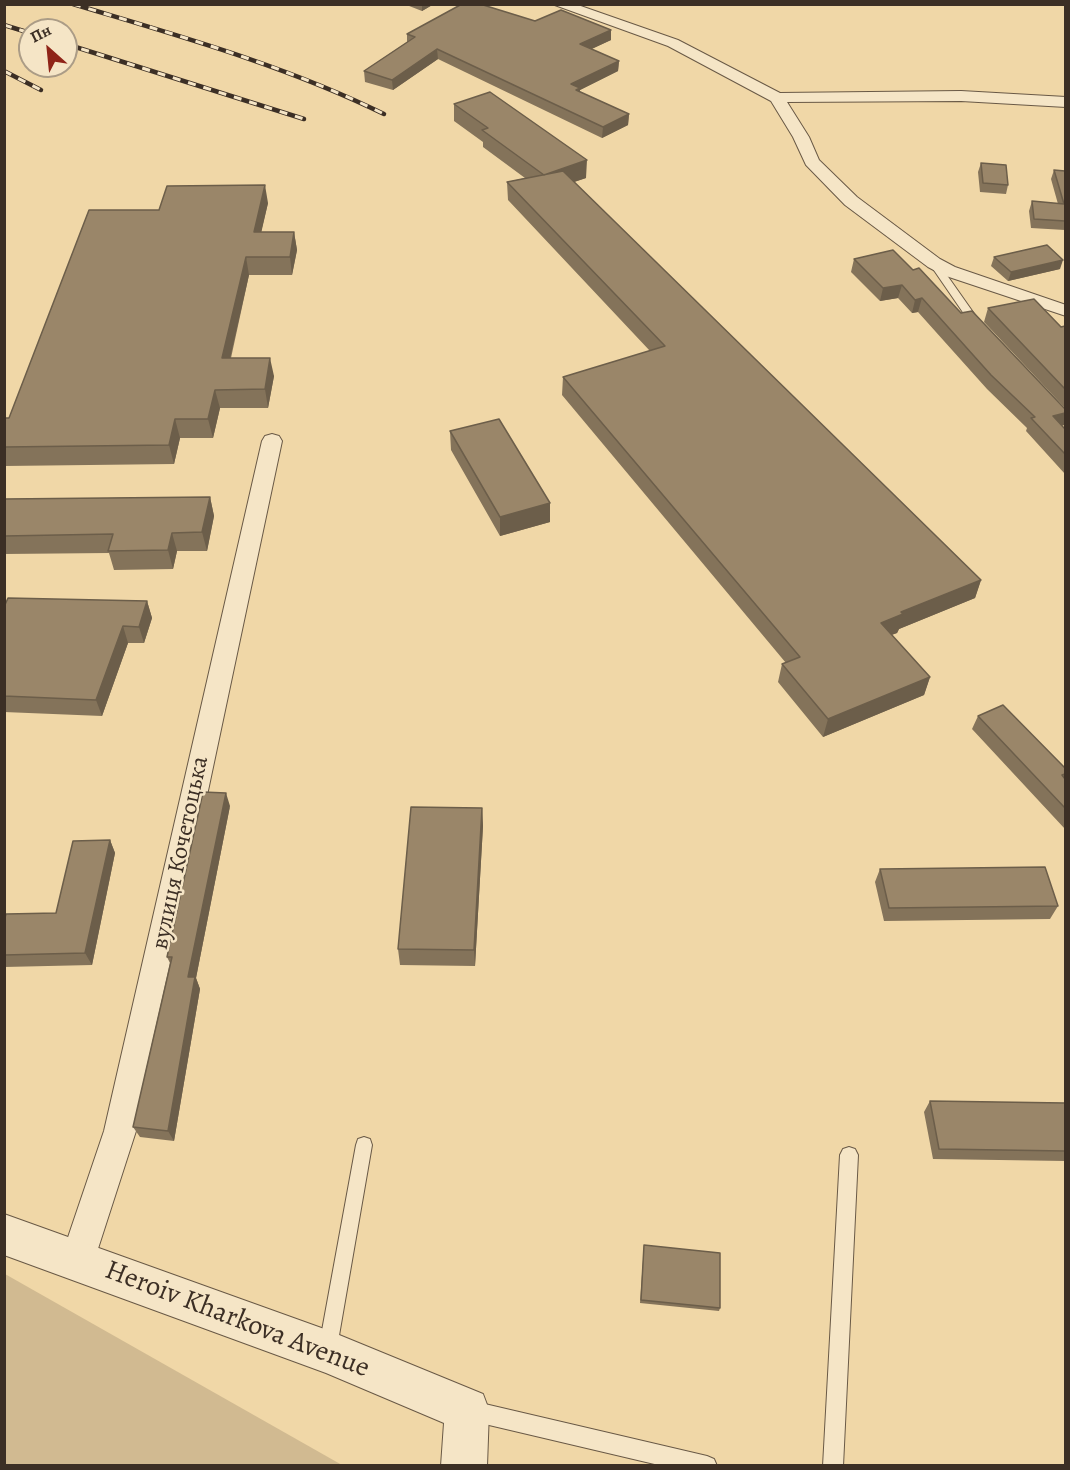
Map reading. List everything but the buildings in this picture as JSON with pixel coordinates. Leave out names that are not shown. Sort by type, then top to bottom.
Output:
[{"type":"street","points":[[560,4],[602,16],[673,43],[777,98],[961,96],[1065,102]]},
{"type":"street","points":[[777,98],[801,137],[812,162],[851,201],[934,263],[949,271],[1065,311]]},
{"type":"street","name":"вулиця Кочетоцька","points":[[77,1260],[120,1131],[272,441]]},
{"type":"street","name":"Heroiv Kharkova Avenue","points":[[4,1234],[327,1352],[467,1410]]},
{"type":"street","points":[[464,1466],[467,1410]]},
{"type":"lane","points":[[934,263],[969,316],[985,333]]},
{"type":"lane","points":[[327,1352],[364,1145]]},
{"type":"lane","points":[[833,1466],[849,1155]]},
{"type":"lane","points":[[467,1410],[707,1466]]},
{"type":"shaded area","points":[[5,1274],[342,1465],[5,1465]]},
{"type":"railway","points":[[73,4],[270,66],[384,114]]},
{"type":"railway","points":[[4,25],[18,29]]},
{"type":"railway","points":[[78,48],[304,119]]},
{"type":"railway","points":[[4,71],[41,90]]}]
